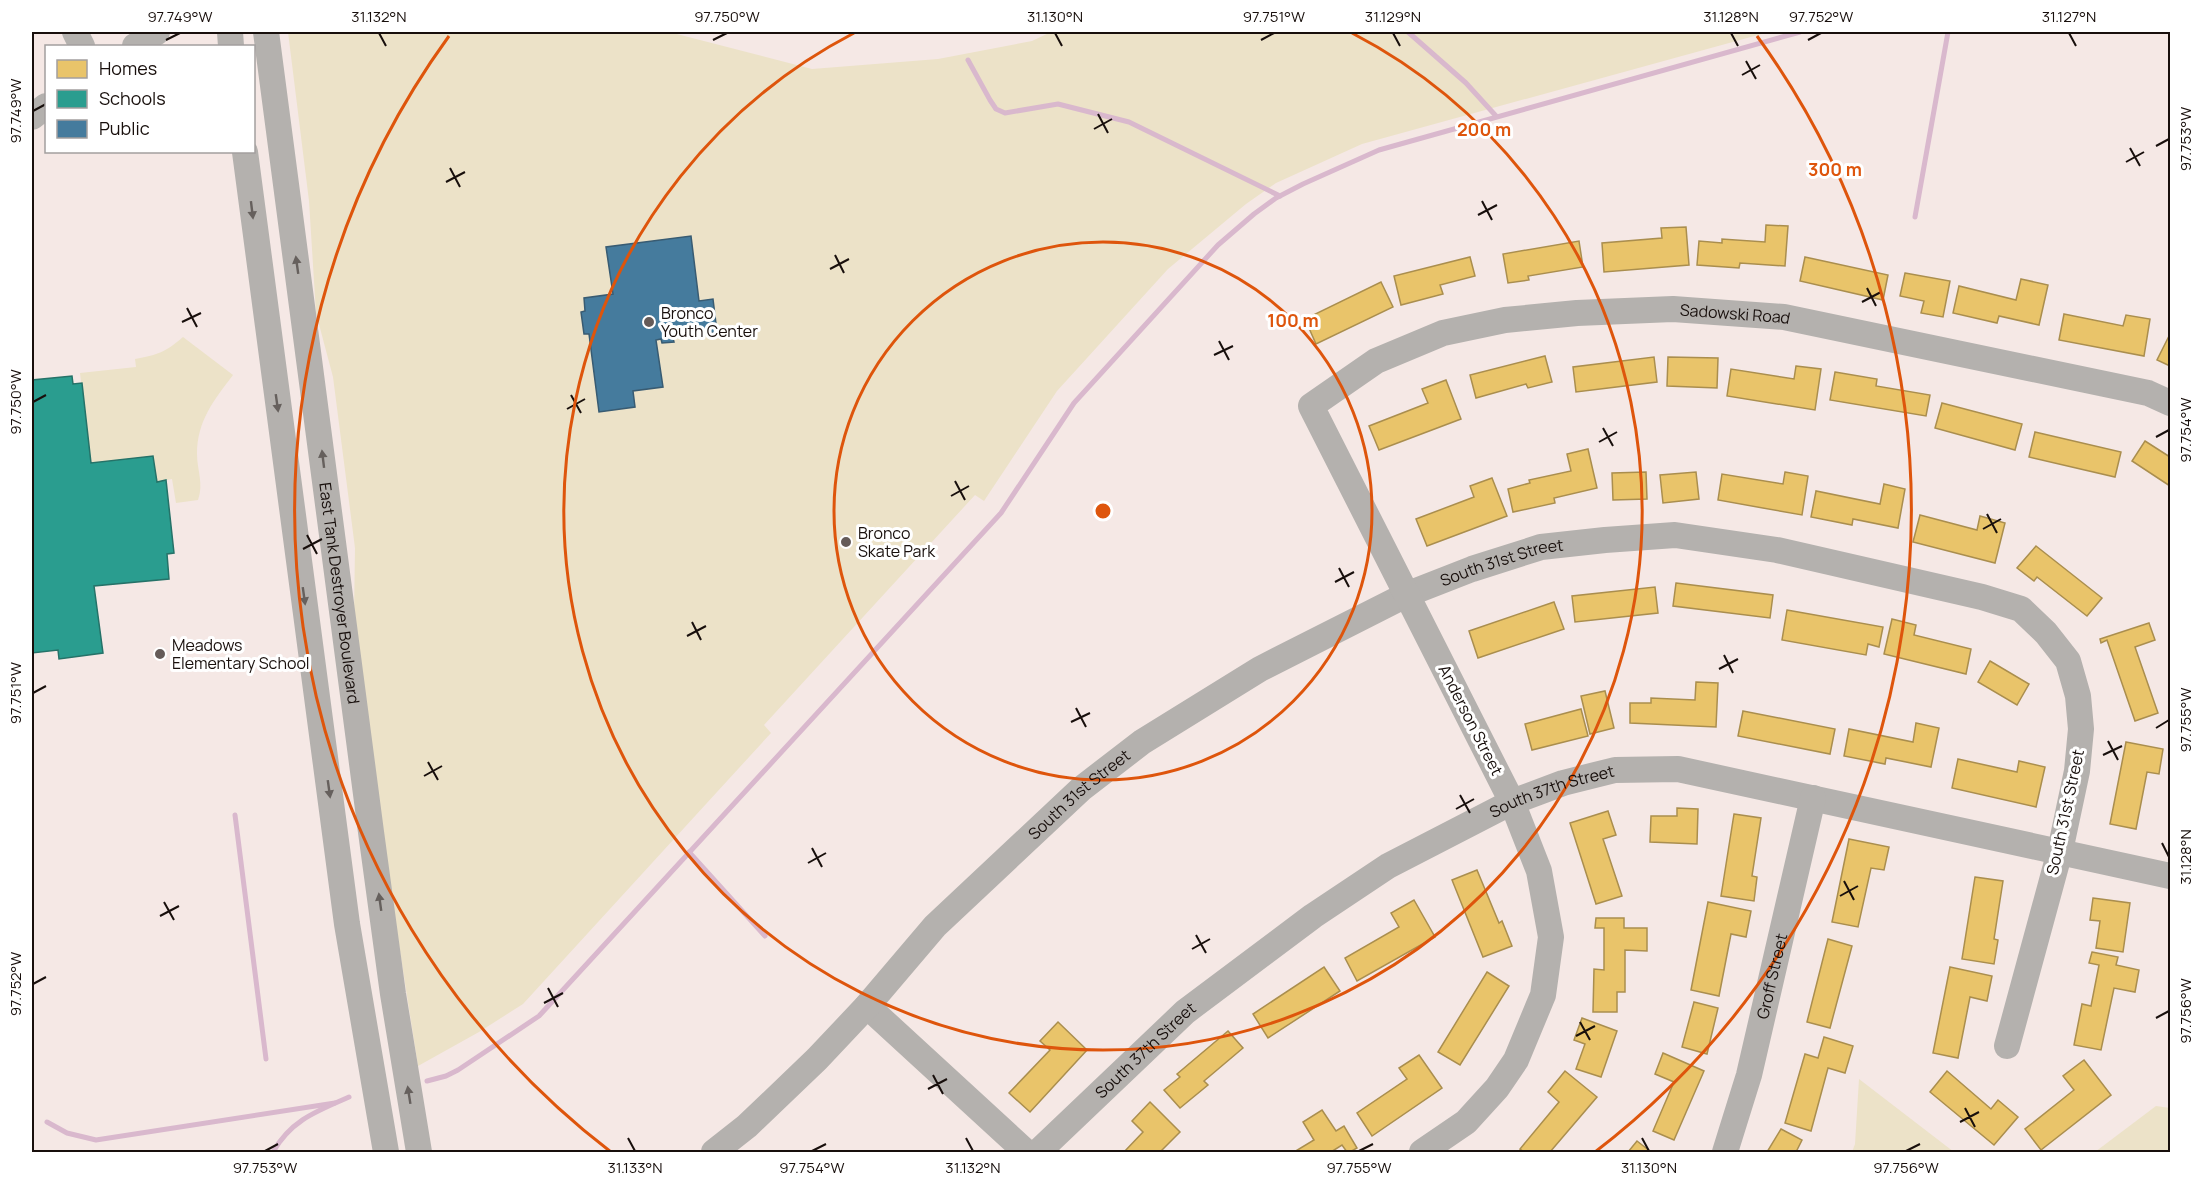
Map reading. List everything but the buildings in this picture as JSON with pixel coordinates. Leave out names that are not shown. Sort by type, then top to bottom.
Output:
[{"type":"street","points":[[137,45],[157,32]]},
{"type":"street","name":"East Tank Destroyer Boulevard","points":[[266,32],[375,867],[419,1152]]},
{"type":"street","points":[[32,117],[45,107]]},
{"type":"street","points":[[245,153],[347,924],[386,1152]]},
{"type":"street","name":"Sadowski Road","points":[[1311,406],[1376,361],[1443,333],[1505,320],[1577,313],[1673,309],[1784,317],[2148,393],[2170,403]]},
{"type":"street","name":"Anderson Street","points":[[1311,406],[1512,802],[1539,871],[1551,937],[1544,995],[1516,1060],[1497,1088],[1467,1122],[1422,1152]]},
{"type":"street","name":"South 31st Street","points":[[714,1152],[747,1126],[817,1059],[867,1006],[934,926],[1081,789],[1142,742],[1260,669],[1408,594],[1472,569],[1541,547],[1605,540],[1676,535],[1777,550],[1982,597],[2021,609],[2046,633],[2068,662],[2078,696],[2081,729],[2077,771],[2060,851],[2007,1046]]},
{"type":"street","name":"South 37th Street","points":[[1038,1152],[1185,1012],[1313,916],[1388,866],[1512,802],[1563,783],[1615,770],[1678,769],[2170,876]]},
{"type":"street","name":"Groff Street","points":[[1725,1152],[1749,1075],[1813,798]]},
{"type":"street","points":[[867,1006],[1026,1152]]},
{"type":"shaded area","points":[[288,32],[669,32],[812,69],[938,59],[1032,41],[1051,32],[1769,32],[1362,144],[1276,183],[1246,204],[1168,269],[1057,391],[984,501],[975,495],[764,725],[771,733],[523,1004],[418,1066],[392,900],[354,615],[355,548],[333,377],[316,313],[309,201]]},
{"type":"shaded area","points":[[183,337],[233,375],[213,402],[200,431],[197,454],[200,483],[198,500],[176,503],[172,479],[157,482],[153,456],[91,463],[80,373],[136,367],[135,359],[161,352]]},
{"type":"shaded area","points":[[1859,1079],[1954,1152],[1852,1152],[1855,1144]]},
{"type":"shaded area","points":[[2156,1106],[2170,1108],[2170,1152],[2095,1152]]},
{"type":"waterway","points":[[1408,32],[1466,83],[1496,116]]},
{"type":"waterway","points":[[427,1081],[458,1070],[539,1016],[1001,513],[1074,403],[1218,245],[1254,214],[1276,198],[1303,184],[1379,150],[1800,32]]},
{"type":"waterway","points":[[1915,217],[1948,32]]},
{"type":"waterway","points":[[968,60],[996,109],[1005,113],[1058,104],[1129,122],[1280,196]]},
{"type":"waterway","points":[[235,815],[266,1059]]},
{"type":"waterway","points":[[689,852],[765,936]]},
{"type":"waterway","points":[[273,1152],[280,1141],[297,1124],[316,1112],[349,1097]]},
{"type":"waterway","points":[[47,1122],[67,1133],[96,1140],[335,1103]]},
{"type":"place","name":"Bronco Youth Center","points":[[649,322]]},
{"type":"place","name":"Bronco Skate Park","points":[[846,542]]},
{"type":"place","name":"Meadows Elementary School","points":[[160,654]]}]
